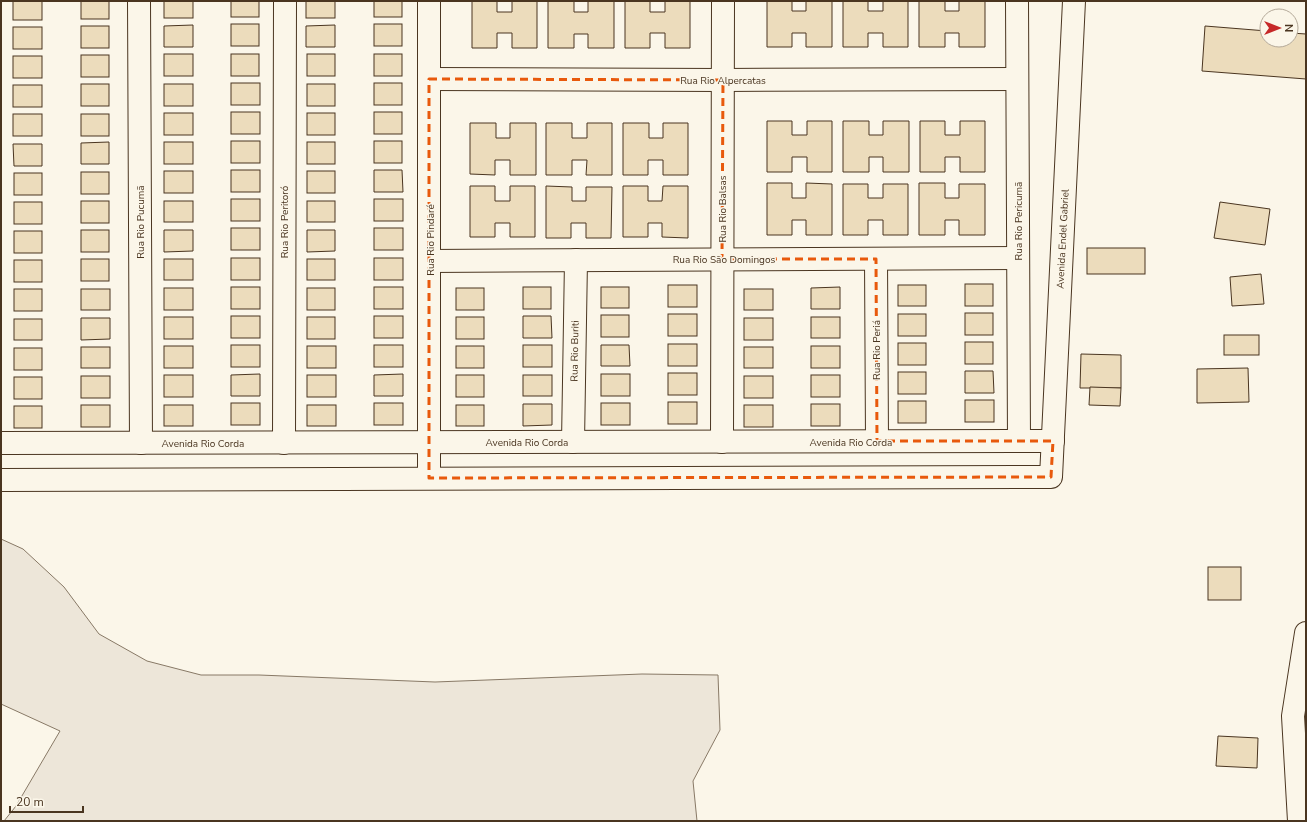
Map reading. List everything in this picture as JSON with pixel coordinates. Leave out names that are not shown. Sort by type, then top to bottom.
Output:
[{"type":"street","name":"Rua Rio Pucumã","points":[[139,1],[141,443]]},
{"type":"street","name":"Rua Rio Peritoró","points":[[284,443],[285,1]]},
{"type":"street","name":"Rua Rio Pindaré","points":[[429,1],[429,478]]},
{"type":"street","name":"Rua Rio Balsas","points":[[722,442],[723,1]]},
{"type":"street","name":"Rua Rio Pericumã","points":[[1017,1],[1019,441]]},
{"type":"street","name":"Avenida Endel Gabriel","points":[[429,478],[1051,477],[1074,1]]},
{"type":"street","name":"Rua Rio Alpercatas","points":[[429,79],[1017,79]]},
{"type":"street","name":"Rua Rio Periá","points":[[876,258],[877,442]]},
{"type":"street","name":"Rua Rio São Domingos","points":[[430,261],[1018,258]]},
{"type":"street","name":"Rua Rio Buriti","points":[[573,442],[576,260]]},
{"type":"street","name":"Avenida Rio Corda","points":[[1,443],[1053,441]]},
{"type":"street","points":[[1,480],[429,478]]},
{"type":"street","points":[[1299,821],[1293,716],[1306,633]]},
{"type":"highlighted area","points":[[429,79],[723,80],[722,259],[876,259],[877,441],[1053,441],[1051,477],[429,478]]},
{"type":"shaded area","points":[[1,539],[23,549],[64,587],[99,634],[147,661],[201,675],[259,675],[435,682],[642,674],[718,675],[720,730],[693,781],[697,821],[4,821],[16,806],[60,731],[1,704]]},
{"type":"building","points":[[13,1],[42,1],[42,20],[13,20]]},
{"type":"building","points":[[81,1],[109,1],[109,19],[81,19]]},
{"type":"building","points":[[164,1],[193,1],[193,18],[164,18]]},
{"type":"building","points":[[231,1],[259,1],[259,17],[231,17]]},
{"type":"building","points":[[306,1],[335,1],[335,18],[306,18]]},
{"type":"building","points":[[374,1],[402,1],[402,17],[374,17]]},
{"type":"building","points":[[472,1],[497,1],[497,12],[512,12],[512,1],[537,1],[537,48],[512,48],[512,33],[497,33],[497,48],[472,48]]},
{"type":"building","points":[[548,1],[574,1],[574,12],[588,12],[588,1],[614,1],[614,48],[588,48],[588,34],[574,34],[574,48],[548,48]]},
{"type":"building","points":[[625,1],[650,1],[650,12],[665,12],[665,1],[690,1],[690,48],[665,48],[665,33],[650,33],[650,48],[625,48]]},
{"type":"building","points":[[767,1],[792,1],[792,11],[806,11],[806,1],[832,1],[832,47],[806,47],[806,33],[792,33],[792,47],[767,47]]},
{"type":"building","points":[[843,1],[868,1],[868,11],[883,11],[883,1],[908,1],[908,47],[883,47],[883,33],[868,33],[868,47],[843,47]]},
{"type":"building","points":[[919,1],[945,1],[945,11],[959,11],[959,1],[985,1],[985,47],[959,47],[959,33],[945,33],[945,47],[919,47]]},
{"type":"building","points":[[231,24],[259,24],[259,46],[231,46]]},
{"type":"building","points":[[374,24],[402,24],[402,46],[374,46]]},
{"type":"building","points":[[193,25],[193,47],[164,47],[164,26]]},
{"type":"building","points":[[335,25],[335,47],[306,47],[306,26]]},
{"type":"building","points":[[81,26],[109,26],[109,48],[81,48]]},
{"type":"building","points":[[1205,26],[1259,30],[1259,48],[1299,48],[1299,34],[1306,34],[1306,79],[1202,71]]},
{"type":"building","points":[[13,27],[42,27],[42,49],[13,49]]},
{"type":"building","points":[[164,54],[193,54],[193,76],[164,76]]},
{"type":"building","points":[[231,54],[259,54],[259,76],[231,76]]},
{"type":"building","points":[[307,54],[335,54],[335,76],[307,76]]},
{"type":"building","points":[[374,54],[402,54],[402,76],[374,76]]},
{"type":"building","points":[[81,55],[109,55],[109,77],[81,77]]},
{"type":"building","points":[[13,56],[42,56],[42,78],[13,78]]},
{"type":"building","points":[[231,83],[260,83],[260,105],[231,105]]},
{"type":"building","points":[[374,83],[402,83],[402,105],[374,105]]},
{"type":"building","points":[[81,84],[109,84],[109,106],[81,106]]},
{"type":"building","points":[[164,84],[193,84],[193,106],[164,106]]},
{"type":"building","points":[[307,84],[335,84],[335,106],[307,106]]},
{"type":"building","points":[[13,85],[42,85],[42,107],[13,107]]},
{"type":"building","points":[[231,112],[260,112],[260,134],[231,134]]},
{"type":"building","points":[[374,112],[402,112],[402,134],[374,134]]},
{"type":"building","points":[[164,113],[193,113],[193,135],[164,135]]},
{"type":"building","points":[[307,113],[335,113],[335,135],[307,135]]},
{"type":"building","points":[[13,114],[42,114],[42,136],[13,136]]},
{"type":"building","points":[[81,114],[109,114],[109,136],[81,136]]},
{"type":"building","points":[[767,121],[792,121],[792,135],[807,135],[807,121],[832,121],[832,172],[807,172],[807,157],[792,157],[792,172],[767,172]]},
{"type":"building","points":[[843,121],[869,121],[869,135],[883,135],[883,121],[909,121],[909,172],[883,172],[883,157],[869,157],[869,172],[843,172]]},
{"type":"building","points":[[920,121],[945,121],[945,135],[960,135],[960,121],[985,121],[985,172],[960,172],[960,157],[945,157],[945,172],[920,172]]},
{"type":"building","points":[[470,123],[496,123],[496,138],[510,138],[510,123],[536,123],[536,175],[510,175],[510,160],[495,160],[495,175],[470,174]]},
{"type":"building","points":[[546,123],[572,123],[572,138],[587,138],[587,123],[612,123],[612,175],[586,175],[587,160],[572,160],[572,175],[546,175]]},
{"type":"building","points":[[623,123],[649,123],[649,138],[663,138],[663,123],[688,123],[688,175],[663,175],[663,160],[648,160],[648,175],[623,175]]},
{"type":"building","points":[[231,141],[260,141],[260,163],[231,163]]},
{"type":"building","points":[[374,141],[402,141],[402,163],[374,163]]},
{"type":"building","points":[[109,142],[109,164],[81,164],[81,143]]},
{"type":"building","points":[[164,142],[193,142],[193,164],[164,164]]},
{"type":"building","points":[[307,142],[335,142],[335,164],[307,164]]},
{"type":"building","points":[[13,144],[42,144],[42,166],[14,166]]},
{"type":"building","points":[[231,170],[260,170],[260,192],[231,192]]},
{"type":"building","points":[[374,170],[402,170],[403,192],[374,192]]},
{"type":"building","points":[[164,171],[193,171],[193,193],[164,193]]},
{"type":"building","points":[[307,171],[335,171],[335,193],[307,193]]},
{"type":"building","points":[[81,172],[109,172],[109,194],[81,194]]},
{"type":"building","points":[[14,173],[42,173],[42,195],[14,195]]},
{"type":"building","points":[[767,183],[792,183],[792,198],[806,198],[806,183],[832,184],[832,235],[806,235],[806,220],[792,220],[792,235],[767,235]]},
{"type":"building","points":[[919,183],[945,183],[945,198],[959,198],[959,184],[985,184],[985,235],[959,235],[959,220],[945,220],[945,235],[919,235]]},
{"type":"building","points":[[843,184],[868,184],[868,198],[883,198],[883,184],[908,184],[908,235],[883,235],[883,220],[868,220],[868,235],[843,235]]},
{"type":"building","points":[[470,186],[495,186],[495,201],[510,201],[510,186],[535,186],[535,237],[510,237],[510,223],[495,223],[495,237],[470,237]]},
{"type":"building","points":[[546,186],[572,187],[572,201],[586,201],[586,187],[612,187],[611,238],[586,238],[586,223],[571,223],[571,238],[546,238]]},
{"type":"building","points":[[623,186],[648,186],[648,201],[662,201],[663,186],[688,186],[688,238],[662,237],[662,223],[648,223],[648,237],[623,237]]},
{"type":"building","points":[[231,199],[260,199],[260,221],[231,221]]},
{"type":"building","points":[[374,199],[403,199],[403,221],[374,221]]},
{"type":"building","points":[[81,201],[109,201],[109,223],[81,223]]},
{"type":"building","points":[[164,201],[193,201],[193,222],[164,222]]},
{"type":"building","points":[[307,201],[335,201],[335,222],[307,222]]},
{"type":"building","points":[[14,202],[42,202],[42,224],[14,224]]},
{"type":"building","points":[[1220,202],[1270,209],[1265,245],[1214,238]]},
{"type":"building","points":[[231,228],[260,228],[260,250],[231,250]]},
{"type":"building","points":[[374,228],[403,228],[403,250],[374,250]]},
{"type":"building","points":[[81,230],[109,230],[109,252],[81,252]]},
{"type":"building","points":[[164,230],[193,230],[193,251],[164,252]]},
{"type":"building","points":[[307,230],[335,230],[335,251],[307,252]]},
{"type":"building","points":[[14,231],[42,231],[42,253],[14,253]]},
{"type":"building","points":[[1087,248],[1145,248],[1145,274],[1087,274]]},
{"type":"building","points":[[231,258],[260,258],[260,280],[231,280]]},
{"type":"building","points":[[374,258],[403,258],[403,280],[374,280]]},
{"type":"building","points":[[81,259],[109,259],[109,281],[81,281]]},
{"type":"building","points":[[164,259],[193,259],[193,280],[164,280]]},
{"type":"building","points":[[307,259],[335,259],[335,280],[307,280]]},
{"type":"building","points":[[14,260],[42,260],[42,282],[14,282]]},
{"type":"building","points":[[1261,274],[1264,304],[1232,306],[1230,277]]},
{"type":"building","points":[[965,284],[993,284],[993,306],[965,306]]},
{"type":"building","points":[[668,285],[697,285],[697,307],[668,307]]},
{"type":"building","points":[[898,285],[926,285],[926,306],[898,306]]},
{"type":"building","points":[[231,287],[260,287],[260,309],[231,309]]},
{"type":"building","points":[[374,287],[403,287],[403,309],[374,309]]},
{"type":"building","points":[[523,287],[551,287],[551,309],[523,309]]},
{"type":"building","points":[[601,287],[629,287],[629,308],[601,308]]},
{"type":"building","points":[[840,287],[840,309],[811,309],[811,288]]},
{"type":"building","points":[[164,288],[193,288],[193,310],[164,310]]},
{"type":"building","points":[[307,288],[335,288],[335,310],[307,310]]},
{"type":"building","points":[[456,288],[484,288],[484,310],[456,310]]},
{"type":"building","points":[[14,289],[42,289],[42,311],[14,311]]},
{"type":"building","points":[[81,289],[110,289],[110,310],[81,310]]},
{"type":"building","points":[[744,289],[773,289],[773,310],[744,310]]},
{"type":"building","points":[[965,313],[993,313],[993,335],[965,335]]},
{"type":"building","points":[[668,314],[697,314],[697,336],[668,336]]},
{"type":"building","points":[[898,314],[926,314],[926,336],[898,336]]},
{"type":"building","points":[[601,315],[629,315],[629,337],[601,337]]},
{"type":"building","points":[[231,316],[260,316],[260,338],[231,338]]},
{"type":"building","points":[[374,316],[403,316],[403,338],[374,338]]},
{"type":"building","points":[[523,316],[551,316],[552,338],[523,338]]},
{"type":"building","points":[[164,317],[193,317],[193,339],[164,339]]},
{"type":"building","points":[[307,317],[335,317],[335,339],[307,339]]},
{"type":"building","points":[[456,317],[484,317],[484,339],[456,339]]},
{"type":"building","points":[[811,317],[840,317],[840,338],[811,338]]},
{"type":"building","points":[[81,318],[110,318],[110,339],[81,340]]},
{"type":"building","points":[[744,318],[773,318],[773,340],[744,340]]},
{"type":"building","points":[[14,319],[42,319],[42,340],[14,340]]},
{"type":"building","points":[[1224,335],[1259,335],[1259,355],[1224,355]]},
{"type":"building","points":[[965,342],[993,342],[993,364],[965,364]]},
{"type":"building","points":[[898,343],[926,343],[926,365],[898,365]]},
{"type":"building","points":[[668,344],[697,344],[697,366],[668,366]]},
{"type":"building","points":[[231,345],[260,345],[260,367],[231,367]]},
{"type":"building","points":[[374,345],[403,345],[403,367],[374,367]]},
{"type":"building","points":[[523,345],[552,345],[552,367],[523,367]]},
{"type":"building","points":[[601,345],[629,345],[630,366],[601,366]]},
{"type":"building","points":[[164,346],[193,346],[193,368],[164,368]]},
{"type":"building","points":[[307,346],[336,346],[336,368],[307,368]]},
{"type":"building","points":[[456,346],[484,346],[484,368],[456,368]]},
{"type":"building","points":[[811,346],[840,346],[840,368],[811,368]]},
{"type":"building","points":[[81,347],[110,347],[110,368],[81,368]]},
{"type":"building","points":[[744,347],[773,347],[773,368],[744,368]]},
{"type":"building","points":[[14,348],[42,348],[42,370],[14,370]]},
{"type":"building","points":[[1081,354],[1121,355],[1121,388],[1080,388]]},
{"type":"building","points":[[1248,368],[1249,402],[1197,403],[1197,369]]},
{"type":"building","points":[[965,371],[993,371],[994,393],[965,393]]},
{"type":"building","points":[[898,372],[926,372],[926,394],[898,394]]},
{"type":"building","points":[[668,373],[697,373],[697,395],[668,395]]},
{"type":"building","points":[[260,374],[260,396],[231,396],[231,375]]},
{"type":"building","points":[[403,374],[403,396],[374,396],[374,375]]},
{"type":"building","points":[[601,374],[630,374],[630,396],[601,396]]},
{"type":"building","points":[[164,375],[193,375],[193,397],[164,397]]},
{"type":"building","points":[[307,375],[336,375],[336,397],[307,397]]},
{"type":"building","points":[[456,375],[484,375],[484,397],[456,397]]},
{"type":"building","points":[[523,375],[552,375],[552,396],[523,396]]},
{"type":"building","points":[[811,375],[840,375],[840,397],[811,397]]},
{"type":"building","points":[[81,376],[110,376],[110,398],[81,398]]},
{"type":"building","points":[[744,376],[773,376],[773,398],[744,398]]},
{"type":"building","points":[[14,377],[42,377],[42,399],[14,399]]},
{"type":"building","points":[[1090,387],[1121,388],[1120,406],[1089,405]]},
{"type":"building","points":[[965,400],[994,400],[994,422],[965,422]]},
{"type":"building","points":[[898,401],[926,401],[926,423],[898,423]]},
{"type":"building","points":[[668,402],[697,402],[697,424],[668,424]]},
{"type":"building","points":[[231,403],[260,403],[260,425],[231,425]]},
{"type":"building","points":[[374,403],[403,403],[403,425],[374,425]]},
{"type":"building","points":[[601,403],[630,403],[630,425],[601,425]]},
{"type":"building","points":[[523,404],[552,404],[552,425],[523,426]]},
{"type":"building","points":[[811,404],[840,404],[840,426],[811,426]]},
{"type":"building","points":[[81,405],[110,405],[110,427],[81,427]]},
{"type":"building","points":[[164,405],[193,405],[193,426],[164,426]]},
{"type":"building","points":[[307,405],[336,405],[336,426],[307,426]]},
{"type":"building","points":[[456,405],[484,405],[484,426],[456,426]]},
{"type":"building","points":[[744,405],[773,405],[773,427],[744,427]]},
{"type":"building","points":[[14,406],[42,406],[42,428],[14,428]]},
{"type":"building","points":[[1208,567],[1241,567],[1241,600],[1208,600]]},
{"type":"building","points":[[1218,736],[1258,738],[1257,768],[1216,766]]}]
